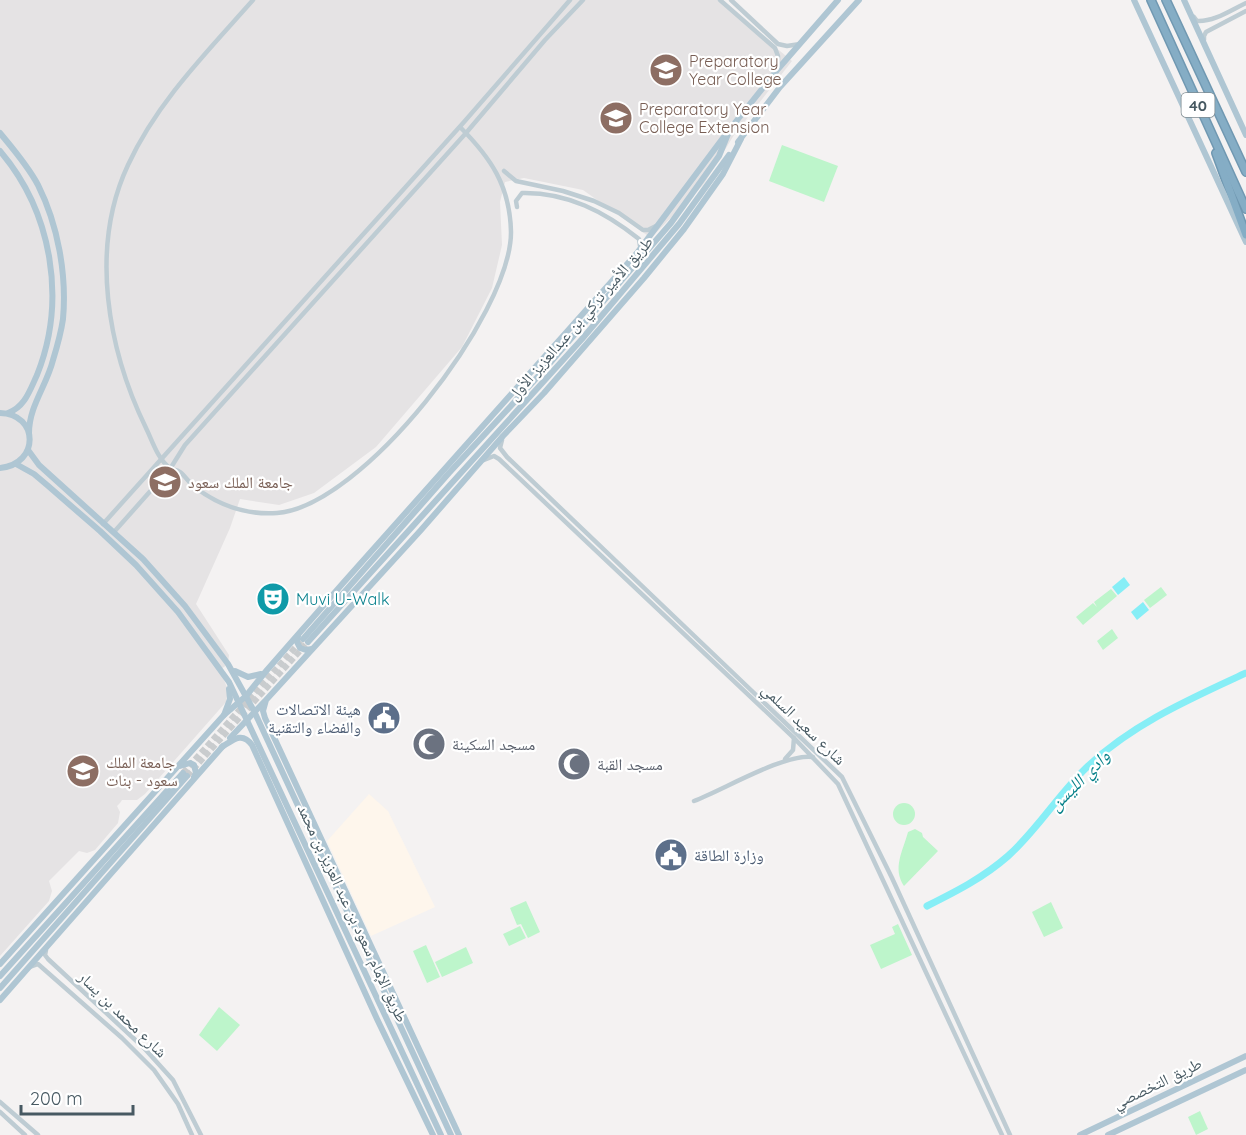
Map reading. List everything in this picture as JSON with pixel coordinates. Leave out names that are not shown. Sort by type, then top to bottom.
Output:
[{"type":"highway","name":"40","points":[[1149,0],[1246,209]]},
{"type":"highway","name":"40","points":[[1166,0],[1246,172]]},
{"type":"highway","points":[[1214,139],[1213,147],[1246,234]]},
{"type":"highway","points":[[1237,152],[1246,162]]},
{"type":"main road","name":"طريق الأمير تركي بن عبدالعزيز الأول","points":[[838,0],[730,129],[719,156],[671,223],[491,429],[449,473],[305,641],[490,441],[646,265],[780,87],[859,0]]},
{"type":"main road","points":[[1134,0],[1246,242]]},
{"type":"main road","points":[[1184,0],[1246,135]]},
{"type":"main road","points":[[0,964],[224,715],[239,704],[637,253],[730,129]]},
{"type":"main road","points":[[0,133],[20,156],[38,185],[50,214],[58,244],[64,288],[63,322],[53,362],[39,399],[31,411],[28,450],[16,464],[1,467]]},
{"type":"main road","points":[[0,1000],[254,711],[571,362],[684,229],[723,174],[741,139]]},
{"type":"main road","points":[[0,151],[29,192],[39,217],[48,246],[52,289],[52,319],[43,359],[28,395],[16,410],[0,413]]},
{"type":"main road","points":[[491,429],[550,351]]},
{"type":"main road","points":[[490,441],[571,362]]},
{"type":"main road","points":[[8,413],[20,419],[29,433]]},
{"type":"main road","name":"طريق الإمام سعود بن عبد العزيز بن محمد","points":[[28,450],[39,465],[143,559],[185,606],[228,664],[254,711],[455,1135]]},
{"type":"main road","name":"طريق الإمام سعود بن عبد العزيز بن محمد","points":[[16,464],[34,474],[129,559],[178,612],[229,682],[373,988],[437,1135]]},
{"type":"main road","points":[[302,631],[297,640],[300,648],[306,650],[315,646]]},
{"type":"main road","points":[[208,652],[215,646]]},
{"type":"main road","points":[[228,664],[238,674],[248,677],[258,676],[267,670]]},
{"type":"main road","points":[[224,715],[230,699],[229,682]]},
{"type":"main road","points":[[266,700],[263,711],[267,722],[445,1108],[455,1135]]},
{"type":"main road","points":[[222,747],[237,737],[248,739],[252,745],[377,1019],[427,1120],[437,1135]]},
{"type":"main road","points":[[263,752],[271,787]]},
{"type":"main road","points":[[177,768],[184,764],[194,765],[196,773],[191,784]]},
{"type":"main road","points":[[282,771],[315,829]]},
{"type":"main road","points":[[0,976],[185,775],[1,987]]},
{"type":"main road","points":[[373,988],[398,1060]]},
{"type":"main road","name":"طريق التخصصي","points":[[1080,1135],[1246,1056]]},
{"type":"main road","name":"طريق التخصصي","points":[[1109,1135],[1246,1070]]},
{"type":"street","points":[[253,0],[176,88],[149,127],[127,166],[111,225],[107,276],[109,310],[115,344],[132,399],[161,459],[170,469],[180,472],[194,486],[219,503],[248,512],[278,513],[310,504],[323,497],[385,447],[443,380],[473,336],[496,290],[510,246],[510,218],[505,191],[486,154],[460,127]]},
{"type":"street","points":[[103,524],[460,127],[570,0]]},
{"type":"street","points":[[114,532],[170,469],[185,445],[466,133],[545,40],[584,0]]},
{"type":"street","points":[[720,0],[775,48],[779,60],[778,69]]},
{"type":"street","points":[[731,0],[778,44],[787,46],[800,44]]},
{"type":"street","points":[[1190,13],[1197,21],[1213,18],[1246,3]]},
{"type":"street","points":[[1206,49],[1204,36],[1206,32],[1246,11]]},
{"type":"street","points":[[1213,18],[1207,25],[1216,26]]},
{"type":"street","points":[[539,34],[545,40]]},
{"type":"street","points":[[504,171],[516,181],[579,196],[619,213],[645,231],[661,223]]},
{"type":"street","points":[[537,185],[522,185],[521,189],[570,200],[635,232],[637,230],[619,213]]},
{"type":"street","points":[[517,207],[516,201],[522,194],[543,194]]},
{"type":"street","points":[[627,228],[641,241],[637,253]]},
{"type":"street","points":[[273,334],[280,340]]},
{"type":"street","points":[[503,436],[500,448],[507,457]]},
{"type":"street","points":[[385,447],[390,453]]},
{"type":"street","points":[[502,462],[500,455],[507,457]]},
{"type":"street","name":"شارع سعيد السلمي","points":[[480,463],[494,456],[502,462],[794,738],[838,784],[1001,1133]]},
{"type":"street","name":"شارع سعيد السلمي","points":[[507,457],[842,777],[892,878],[1010,1135]]},
{"type":"street","points":[[783,761],[793,750],[794,738]]},
{"type":"street","points":[[694,801],[783,761],[801,756],[813,757]]},
{"type":"street","name":"شارع محمد بن يسار","points":[[47,944],[45,955],[144,1048],[173,1080],[201,1135]]},
{"type":"street","name":"شارع محمد بن يسار","points":[[25,970],[38,964],[139,1053],[178,1104],[192,1135]]},
{"type":"street","points":[[51,974],[47,968],[50,965],[57,967]]},
{"type":"street","points":[[966,1059],[973,1055]]},
{"type":"street","points":[[0,1102],[38,1135]]},
{"type":"street","points":[[0,1112],[25,1135]]},
{"type":"street","points":[[1126,1135],[1127,1127]]},
{"type":"street","points":[[1001,1133],[1007,1128]]},
{"type":"shaded area","name":"جامعة الملك سعود","points":[[0,0],[719,0],[792,61],[734,135],[704,184],[651,238],[583,190],[524,178],[505,182],[500,202],[502,245],[492,288],[462,347],[376,447],[314,493],[279,505],[240,499],[230,528],[196,604],[229,655],[228,664],[220,670],[228,690],[226,702],[145,794],[137,800],[122,800],[117,806],[120,812],[118,823],[95,850],[87,853],[79,851],[49,881],[52,891],[49,901],[0,956]]},
{"type":"shaded area","points":[[369,794],[388,811],[435,907],[371,936],[327,841]]},
{"type":"green space","points":[[782,145],[838,166],[824,202],[769,181]]},
{"type":"green space","points":[[1161,587],[1167,595],[1150,608],[1144,600]]},
{"type":"green space","points":[[1111,589],[1117,596],[1083,625],[1076,617],[1093,603],[1097,607],[1094,602]]},
{"type":"green space","points":[[1112,629],[1118,638],[1103,650],[1097,641]]},
{"type":"green space","points":[[900,803],[908,803],[915,810],[915,818],[908,825],[900,825],[893,818],[893,810]]},
{"type":"green space","points":[[915,829],[922,833],[923,837],[938,851],[904,886],[899,873],[900,859],[908,832]]},
{"type":"green space","points":[[526,901],[540,932],[528,938],[521,924],[517,925],[510,908]]},
{"type":"green space","points":[[1051,902],[1063,928],[1044,937],[1032,912]]},
{"type":"green space","points":[[898,924],[912,955],[881,969],[870,945],[895,934],[892,927]]},
{"type":"green space","points":[[520,926],[526,938],[509,946],[503,934]]},
{"type":"green space","points":[[426,945],[440,977],[427,983],[413,951]]},
{"type":"green space","points":[[466,947],[473,963],[442,977],[435,962]]},
{"type":"green space","points":[[219,1007],[240,1025],[217,1051],[199,1035]]},
{"type":"green space","points":[[1200,1111],[1208,1129],[1196,1135],[1188,1117]]},
{"type":"water","points":[[1124,577],[1130,585],[1118,595],[1112,587]]},
{"type":"water","points":[[1143,602],[1149,610],[1137,620],[1131,612]]},
{"type":"waterway","name":"وادي الليسن","points":[[927,906],[979,878],[1008,856],[1076,778],[1123,738],[1162,714],[1246,673]]},
{"type":"tunnel","points":[[183,773],[301,641]]},
{"type":"tunnel","points":[[187,776],[308,642]]},
{"type":"place","name":"Preparatory Year College","points":[[666,70]]},
{"type":"place","name":"Preparatory Year College Extension","points":[[616,118]]},
{"type":"place","name":"جامعة الملك سعود","points":[[165,482]]},
{"type":"place","name":"Muvi U-Walk","points":[[273,599]]},
{"type":"place","name":"هيئة الاتصالات والفضاء والتقنية","points":[[384,718]]},
{"type":"place","name":"مسجد السكينة","points":[[429,744]]},
{"type":"place","name":"مسجد القبة","points":[[574,764]]},
{"type":"place","name":"جامعة الملك سعود - بنات","points":[[83,771]]},
{"type":"place","name":"وزارة الطاقة","points":[[671,855]]}]
